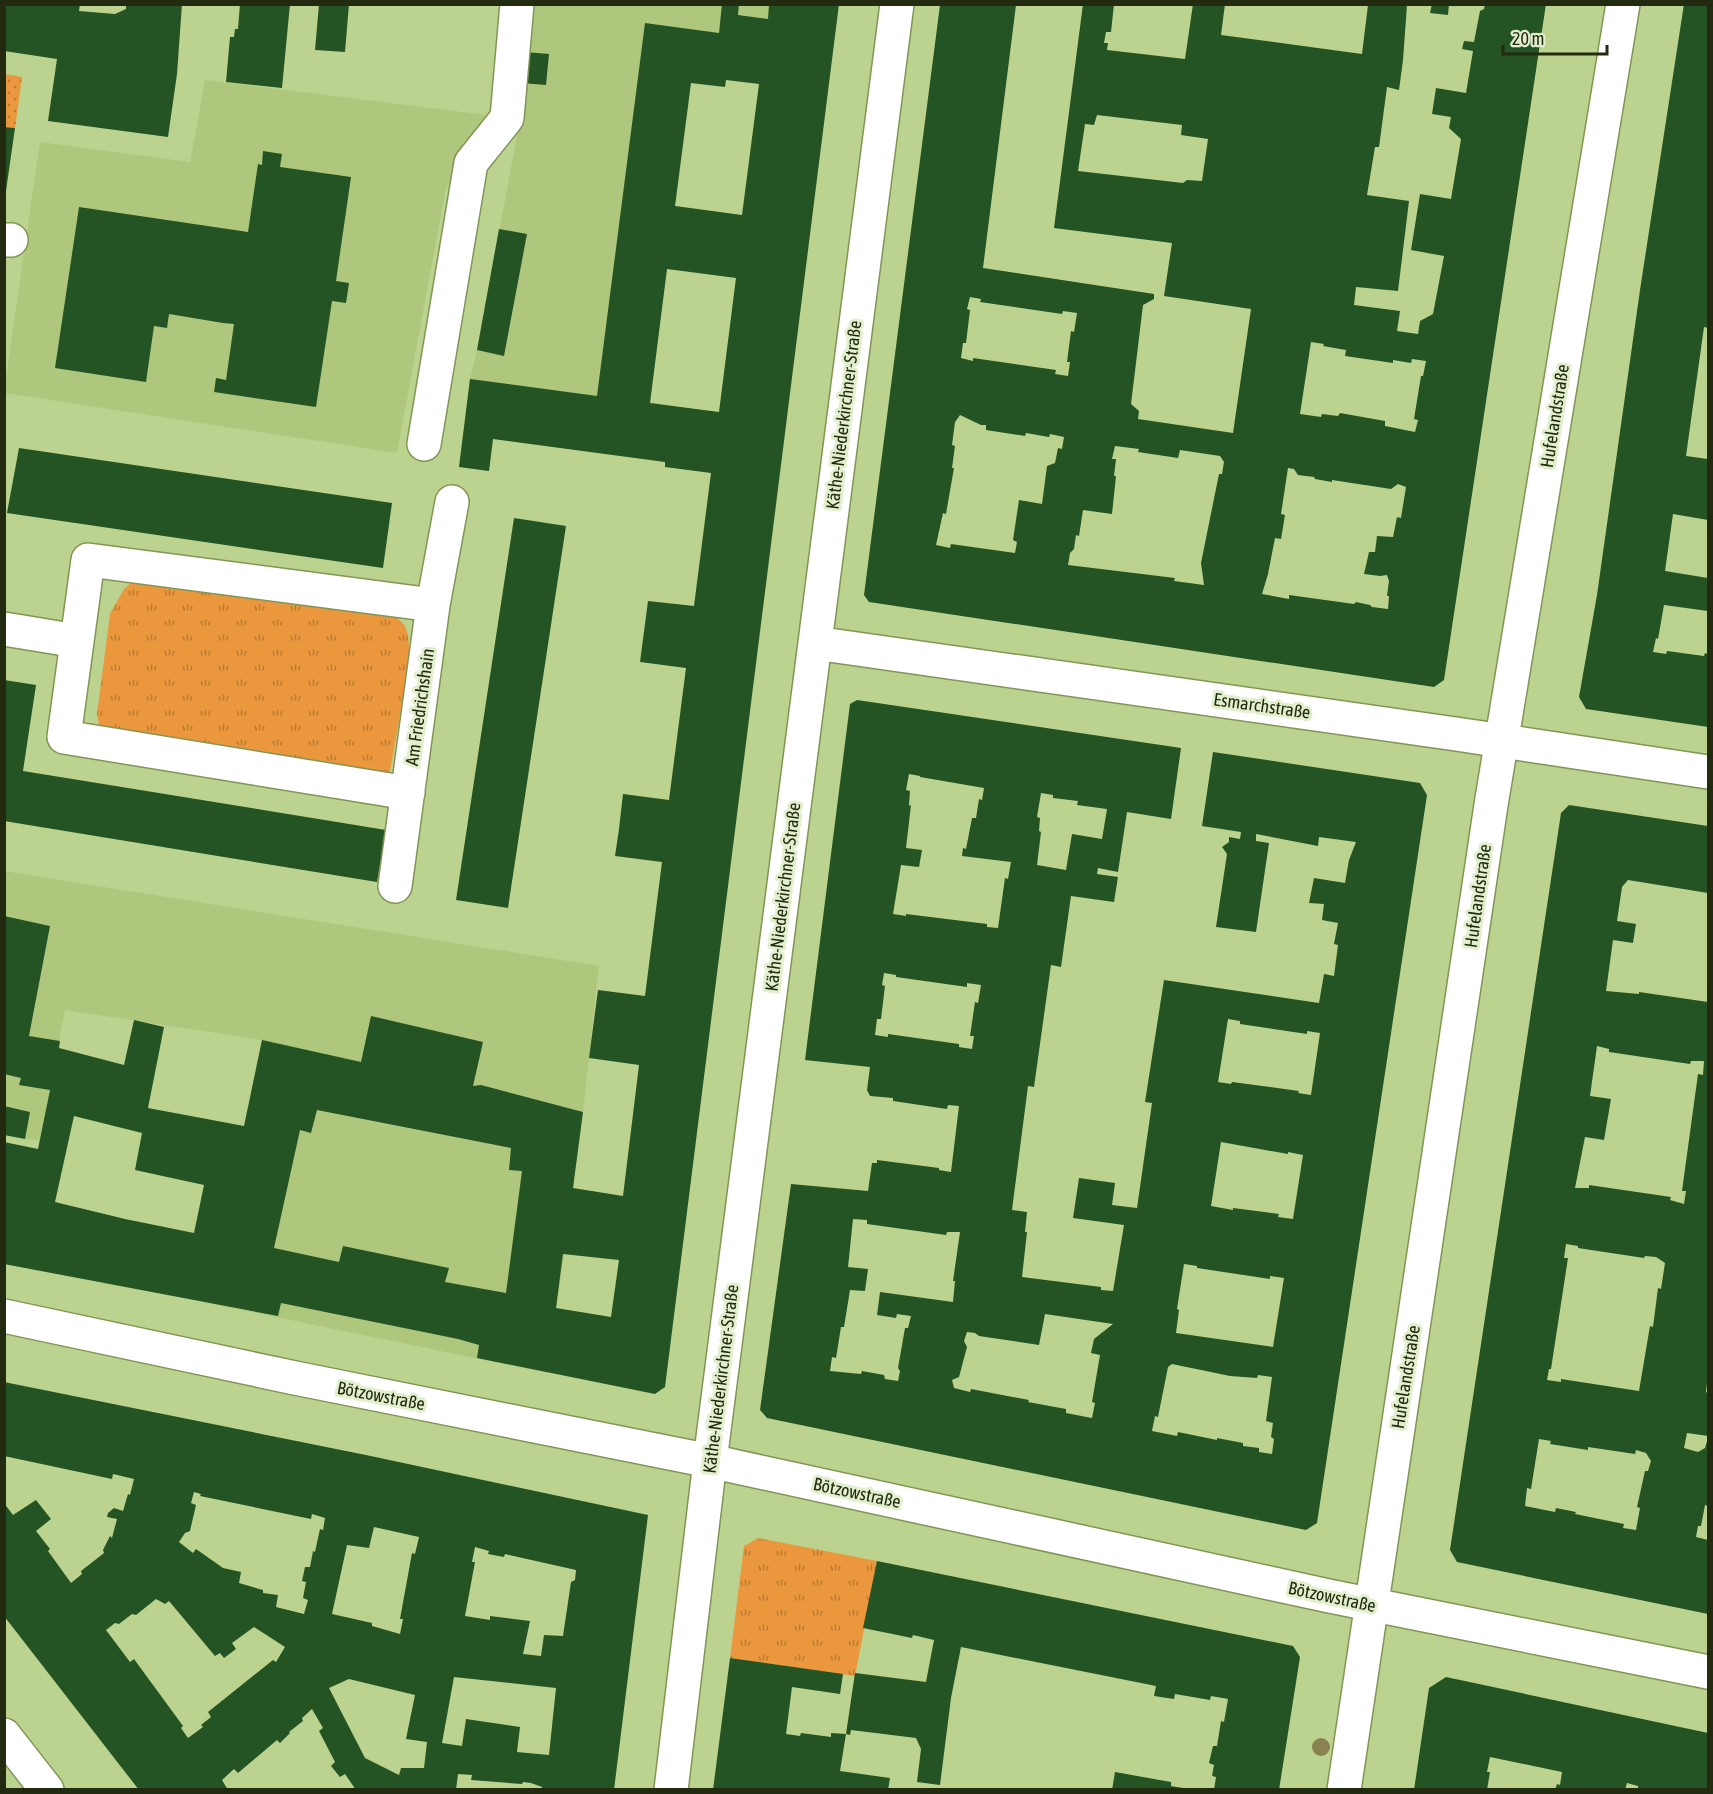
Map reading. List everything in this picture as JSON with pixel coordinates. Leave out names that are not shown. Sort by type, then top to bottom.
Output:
[{"type":"street","points":[[424,444],[471,163],[507,118],[518,4]]},
{"type":"street","name":"Käthe-Niederkirchner-Straße","points":[[671,1790],[710,1461],[897,4]]},
{"type":"street","name":"Hufelandstraße","points":[[1344,1790],[1502,741],[1623,4]]},
{"type":"street","name":"Am Friedrichshain","points":[[395,886],[433,605],[452,502]]},
{"type":"street","points":[[408,793],[64,737],[88,560],[433,605]]},
{"type":"street","points":[[4,629],[77,641]]},
{"type":"street","name":"Esmarchstraße","points":[[815,643],[1708,772]]},
{"type":"street","name":"Bötzowstraße","points":[[4,1316],[295,1378],[710,1461],[1372,1606],[1708,1672]]},
{"type":"street","points":[[4,1735],[47,1790]]},
{"type":"shaded area","points":[[529,5],[722,5],[713,86],[691,83],[675,206],[697,209],[689,271],[667,269],[650,402],[673,406],[665,462],[493,439],[489,471],[459,467],[470,379],[519,125]]},
{"type":"shaded area","points":[[739,5],[769,5],[768,19],[738,15]]},
{"type":"shaded area","points":[[205,80],[495,116],[446,188],[397,453],[5,393],[40,142],[190,162]]},
{"type":"shaded area","points":[[4,871],[599,966],[583,1112],[548,1373],[208,1303],[262,1040],[65,1010],[40,1141],[5,1135]]},
{"type":"green space","points":[[4,74],[22,77],[15,128],[5,127]]},
{"type":"green space","points":[[135,579],[392,612],[405,626],[410,659],[390,771],[386,775],[104,733],[99,725],[97,714],[110,614],[124,589]]},
{"type":"green space","points":[[758,1538],[877,1561],[855,1676],[730,1658],[744,1546]]},
{"type":"building","points":[[4,4],[80,4],[79,11],[115,14],[126,9],[126,4],[182,4],[177,74],[168,137],[48,121],[57,59],[4,51]]},
{"type":"building","points":[[240,4],[290,4],[282,88],[226,82],[230,37],[234,37],[235,29],[238,29]]},
{"type":"building","points":[[319,4],[349,4],[345,52],[315,50]]},
{"type":"building","points":[[722,4],[739,4],[738,15],[768,19],[769,4],[839,4],[665,1387],[655,1394],[477,1358],[479,1345],[458,1339],[281,1303],[278,1316],[4,1264],[4,1142],[38,1149],[50,1090],[19,1085],[21,1078],[4,1074],[4,916],[50,926],[29,1036],[60,1041],[59,1048],[124,1065],[134,1020],[164,1027],[148,1108],[244,1126],[262,1040],[361,1062],[371,1016],[483,1042],[473,1086],[481,1085],[583,1112],[573,1188],[623,1196],[639,1065],[589,1058],[598,990],[645,996],[662,862],[615,856],[623,794],[669,800],[686,668],[640,662],[648,601],[694,606],[711,473],[665,467],[665,462],[493,439],[489,471],[459,467],[470,379],[597,396],[645,23],[719,33]],"holes":[[[726,80],[759,84],[742,215],[675,206],[691,83],[725,87]],[[667,269],[736,278],[719,412],[650,403]],[[317,1110],[511,1148],[509,1170],[522,1171],[506,1293],[445,1282],[449,1268],[343,1246],[339,1262],[274,1248],[300,1130],[311,1133]],[[74,1116],[142,1133],[135,1170],[204,1185],[194,1233],[55,1202]],[[563,1254],[619,1260],[611,1317],[556,1308]]]},
{"type":"building","points":[[1083,4],[1114,4],[1111,32],[1106,32],[1104,43],[1108,43],[1107,50],[1185,59],[1193,4],[1225,4],[1221,35],[1362,54],[1368,5],[1407,5],[1399,90],[1387,87],[1379,147],[1375,147],[1367,195],[1409,201],[1398,291],[1356,287],[1354,305],[1400,311],[1397,331],[1418,334],[1420,321],[1433,314],[1444,256],[1411,250],[1420,194],[1451,199],[1461,139],[1449,128],[1451,117],[1432,114],[1436,88],[1466,93],[1473,51],[1462,49],[1464,41],[1474,42],[1480,11],[1484,9],[1485,4],[1546,4],[1444,680],[1434,687],[869,602],[864,595],[940,5],[1016,5],[983,268],[1154,294],[1154,299],[1143,305],[1131,404],[1139,411],[1138,419],[1233,433],[1251,309],[1164,296],[1172,243],[1054,228]],"holes":[[[1097,115],[1182,125],[1181,135],[1208,139],[1202,181],[1187,180],[1183,183],[1078,171],[1085,124],[1094,125]],[[970,297],[981,299],[980,302],[1062,314],[1063,311],[1077,313],[1074,332],[1071,331],[1067,362],[1070,362],[1068,376],[1055,374],[1056,370],[961,358],[963,343],[966,343],[970,310],[967,309]],[[1311,342],[1346,350],[1345,356],[1393,363],[1393,360],[1411,363],[1412,359],[1426,361],[1423,376],[1421,376],[1414,419],[1418,420],[1415,432],[1385,426],[1385,421],[1340,413],[1338,416],[1322,414],[1321,417],[1300,414]],[[960,415],[986,425],[986,430],[1025,436],[1026,433],[1064,437],[1062,449],[1058,448],[1055,463],[1047,466],[1042,504],[1019,500],[1013,540],[1017,542],[1015,553],[951,544],[950,548],[936,545],[943,513],[946,514],[954,468],[952,468],[955,446],[952,445],[955,422]],[[1115,446],[1178,458],[1180,450],[1220,456],[1224,462],[1222,474],[1219,474],[1201,563],[1204,585],[1174,581],[1175,578],[1068,565],[1076,535],[1079,536],[1083,510],[1112,514],[1116,459],[1112,459]],[[1288,468],[1294,469],[1298,475],[1332,482],[1332,480],[1391,489],[1398,484],[1406,487],[1401,518],[1397,517],[1393,537],[1377,536],[1375,552],[1369,552],[1364,574],[1387,575],[1389,581],[1388,609],[1356,602],[1354,604],[1289,595],[1289,599],[1262,594],[1275,538],[1281,539],[1285,515],[1281,514]]]},
{"type":"building","points":[[1432,4],[1449,4],[1448,15],[1430,13]]},
{"type":"building","points":[[1684,4],[1708,4],[1708,328],[1704,327],[1686,456],[1708,459],[1708,520],[1673,514],[1665,571],[1708,578],[1708,611],[1664,605],[1658,639],[1656,638],[1653,652],[1666,654],[1667,651],[1704,656],[1705,653],[1708,654],[1708,727],[1586,709],[1579,697],[1597,595],[1640,290]]},
{"type":"building","points":[[525,52],[549,54],[546,85],[522,83]]},
{"type":"building","points":[[4,127],[15,128],[6,191],[4,191]]},
{"type":"building","points":[[263,151],[282,154],[280,167],[351,177],[336,281],[349,283],[346,303],[332,301],[316,407],[214,392],[216,378],[226,380],[234,324],[169,314],[167,328],[154,326],[146,382],[55,368],[79,207],[248,232],[258,164],[262,165]]},
{"type":"building","points":[[499,229],[527,234],[504,356],[477,350]]},
{"type":"building","points":[[19,448],[392,503],[383,568],[7,513]]},
{"type":"building","points":[[514,518],[566,526],[508,908],[456,900]]},
{"type":"building","points":[[4,680],[36,685],[23,771],[386,830],[377,882],[4,821]]},
{"type":"building","points":[[857,700],[1181,748],[1171,819],[1127,812],[1118,872],[1098,868],[1097,874],[1118,877],[1114,902],[1071,896],[1061,967],[1051,965],[1034,1087],[1028,1086],[1012,1210],[1027,1212],[1022,1277],[1101,1287],[1101,1290],[1113,1291],[1124,1225],[1073,1218],[1079,1178],[1115,1183],[1112,1205],[1137,1208],[1152,1103],[1145,1102],[1164,980],[1319,1003],[1324,974],[1334,976],[1338,945],[1334,944],[1338,923],[1322,920],[1324,904],[1309,903],[1314,878],[1345,883],[1349,860],[1356,842],[1319,837],[1318,846],[1256,834],[1256,841],[1269,843],[1256,932],[1216,927],[1227,854],[1222,847],[1229,842],[1229,837],[1240,839],[1241,832],[1202,826],[1213,752],[1420,783],[1427,795],[1317,1523],[1306,1530],[767,1418],[760,1410],[791,1184],[868,1191],[872,1163],[877,1163],[877,1160],[939,1168],[939,1170],[951,1172],[959,1106],[948,1105],[947,1109],[893,1101],[893,1098],[870,1096],[867,1090],[870,1067],[805,1060],[850,704]],"holes":[[[909,774],[984,788],[982,800],[979,799],[976,818],[972,818],[966,849],[963,848],[962,856],[1011,862],[1008,879],[1005,878],[998,928],[987,927],[987,924],[893,914],[901,865],[919,867],[922,850],[906,848],[911,805],[909,806],[910,791],[906,790]],[[1041,793],[1053,795],[1053,798],[1078,801],[1077,805],[1107,809],[1102,839],[1072,834],[1066,870],[1037,865],[1041,832],[1039,831],[1040,818],[1037,817]],[[884,973],[896,975],[896,977],[967,987],[967,983],[981,985],[978,1003],[975,1002],[970,1036],[974,1036],[972,1049],[959,1047],[959,1044],[888,1034],[888,1037],[875,1035],[877,1019],[881,1019],[885,986],[882,985]],[[1228,1019],[1240,1021],[1240,1024],[1307,1034],[1307,1031],[1320,1033],[1311,1095],[1298,1093],[1299,1091],[1232,1082],[1231,1084],[1218,1082]],[[1221,1142],[1303,1155],[1293,1219],[1278,1217],[1279,1214],[1233,1208],[1233,1210],[1211,1206]],[[853,1219],[867,1220],[867,1224],[946,1235],[947,1232],[960,1232],[953,1281],[955,1281],[953,1302],[880,1292],[877,1315],[896,1318],[897,1314],[911,1316],[908,1328],[905,1328],[898,1381],[885,1379],[884,1375],[862,1371],[861,1374],[830,1371],[832,1357],[836,1358],[841,1327],[844,1327],[850,1290],[865,1291],[868,1269],[848,1267]],[[1184,1264],[1270,1279],[1270,1276],[1284,1278],[1273,1347],[1176,1333],[1179,1310],[1177,1309]],[[1045,1314],[1113,1324],[1094,1339],[1091,1353],[1100,1355],[1092,1402],[1095,1403],[1092,1418],[1066,1413],[1066,1409],[1028,1402],[1029,1400],[954,1388],[952,1380],[959,1377],[967,1347],[964,1341],[967,1332],[979,1336],[1039,1345]],[[1172,1364],[1230,1376],[1272,1377],[1266,1421],[1273,1423],[1272,1454],[1259,1452],[1259,1448],[1243,1446],[1243,1443],[1217,1438],[1217,1440],[1178,1432],[1177,1436],[1152,1431],[1155,1416],[1158,1417],[1168,1367]]]},
{"type":"building","points":[[1569,805],[1708,826],[1708,893],[1628,880],[1622,887],[1617,921],[1636,924],[1633,943],[1613,940],[1606,991],[1639,994],[1639,992],[1708,1002],[1708,1377],[1706,1391],[1708,1436],[1687,1433],[1684,1448],[1698,1452],[1705,1448],[1708,1438],[1708,1506],[1705,1505],[1701,1526],[1698,1526],[1696,1537],[1708,1540],[1708,1614],[1457,1562],[1450,1550],[1561,813]],"holes":[[[1597,1046],[1609,1049],[1609,1052],[1690,1064],[1691,1061],[1704,1061],[1703,1075],[1698,1074],[1682,1191],[1686,1191],[1684,1204],[1670,1200],[1671,1197],[1589,1185],[1589,1188],[1575,1188],[1585,1137],[1604,1140],[1611,1099],[1590,1096]],[[1566,1244],[1578,1246],[1578,1248],[1644,1258],[1645,1256],[1656,1257],[1665,1263],[1661,1289],[1658,1288],[1653,1327],[1650,1326],[1639,1391],[1561,1379],[1561,1382],[1547,1380],[1549,1369],[1551,1369],[1568,1258],[1564,1258]],[[1539,1439],[1551,1441],[1550,1444],[1588,1450],[1588,1447],[1635,1454],[1636,1450],[1646,1453],[1651,1461],[1648,1471],[1645,1471],[1637,1507],[1640,1508],[1636,1530],[1623,1528],[1624,1524],[1575,1514],[1576,1512],[1556,1508],[1555,1512],[1525,1506],[1527,1488],[1531,1489]]]},
{"type":"building","points":[[4,1106],[30,1112],[25,1139],[4,1135]]},
{"type":"building","points":[[4,1382],[648,1515],[614,1790],[542,1790],[542,1787],[531,1783],[471,1780],[472,1775],[458,1774],[456,1790],[356,1790],[345,1774],[340,1777],[331,1766],[335,1762],[319,1731],[323,1728],[312,1709],[280,1743],[277,1740],[238,1773],[234,1769],[222,1780],[228,1790],[139,1790],[4,1616],[4,1503],[13,1515],[36,1500],[51,1519],[36,1531],[71,1583],[82,1574],[81,1571],[104,1553],[103,1550],[110,1536],[112,1538],[117,1519],[107,1517],[108,1513],[114,1508],[123,1511],[134,1479],[113,1474],[112,1479],[4,1456]],"holes":[[[194,1492],[201,1494],[200,1496],[311,1519],[312,1514],[325,1518],[315,1552],[313,1551],[310,1567],[305,1567],[302,1581],[306,1582],[303,1598],[308,1600],[304,1614],[276,1607],[278,1595],[263,1593],[263,1590],[239,1583],[241,1572],[223,1568],[196,1549],[193,1553],[179,1542],[185,1533],[190,1531],[196,1505],[191,1503]],[[374,1527],[419,1537],[415,1554],[412,1553],[400,1619],[403,1619],[400,1634],[372,1626],[372,1623],[332,1614],[347,1545],[369,1548]],[[475,1547],[489,1551],[488,1554],[504,1557],[505,1554],[576,1570],[575,1580],[571,1582],[563,1636],[544,1635],[541,1656],[523,1654],[530,1621],[490,1616],[490,1620],[465,1616],[475,1562],[472,1562]],[[156,1599],[165,1604],[169,1601],[215,1656],[220,1653],[224,1658],[236,1649],[232,1643],[254,1627],[285,1647],[276,1662],[273,1660],[208,1712],[211,1717],[201,1725],[203,1727],[188,1738],[181,1728],[183,1726],[134,1659],[130,1662],[106,1630],[132,1614],[136,1615]],[[454,1677],[556,1688],[549,1755],[517,1752],[520,1727],[466,1719],[462,1746],[442,1743]],[[349,1679],[415,1695],[406,1739],[427,1742],[424,1768],[401,1768],[399,1775],[365,1758],[329,1688]]]},
{"type":"building","points":[[877,1561],[1293,1646],[1300,1657],[1279,1790],[1214,1790],[1216,1777],[1212,1776],[1214,1765],[1209,1763],[1213,1746],[1217,1746],[1221,1721],[1224,1722],[1228,1699],[1211,1696],[1210,1700],[1175,1694],[1174,1699],[1154,1696],[1156,1686],[961,1647],[951,1698],[940,1785],[917,1782],[921,1749],[916,1738],[851,1730],[850,1735],[846,1734],[855,1673],[926,1682],[934,1640],[863,1628]]},
{"type":"building","points":[[730,1658],[843,1674],[840,1694],[792,1687],[786,1734],[800,1736],[801,1733],[831,1737],[831,1733],[846,1734],[840,1771],[890,1778],[888,1790],[713,1790]]},
{"type":"building","points":[[1446,1677],[1708,1733],[1708,1790],[1640,1790],[1638,1786],[1627,1783],[1625,1790],[1555,1790],[1557,1784],[1560,1785],[1562,1772],[1490,1757],[1487,1790],[1414,1790],[1429,1688]]},
{"type":"building","points":[[1115,1772],[1171,1782],[1171,1786],[1183,1788],[1183,1790],[1112,1790]]}]
